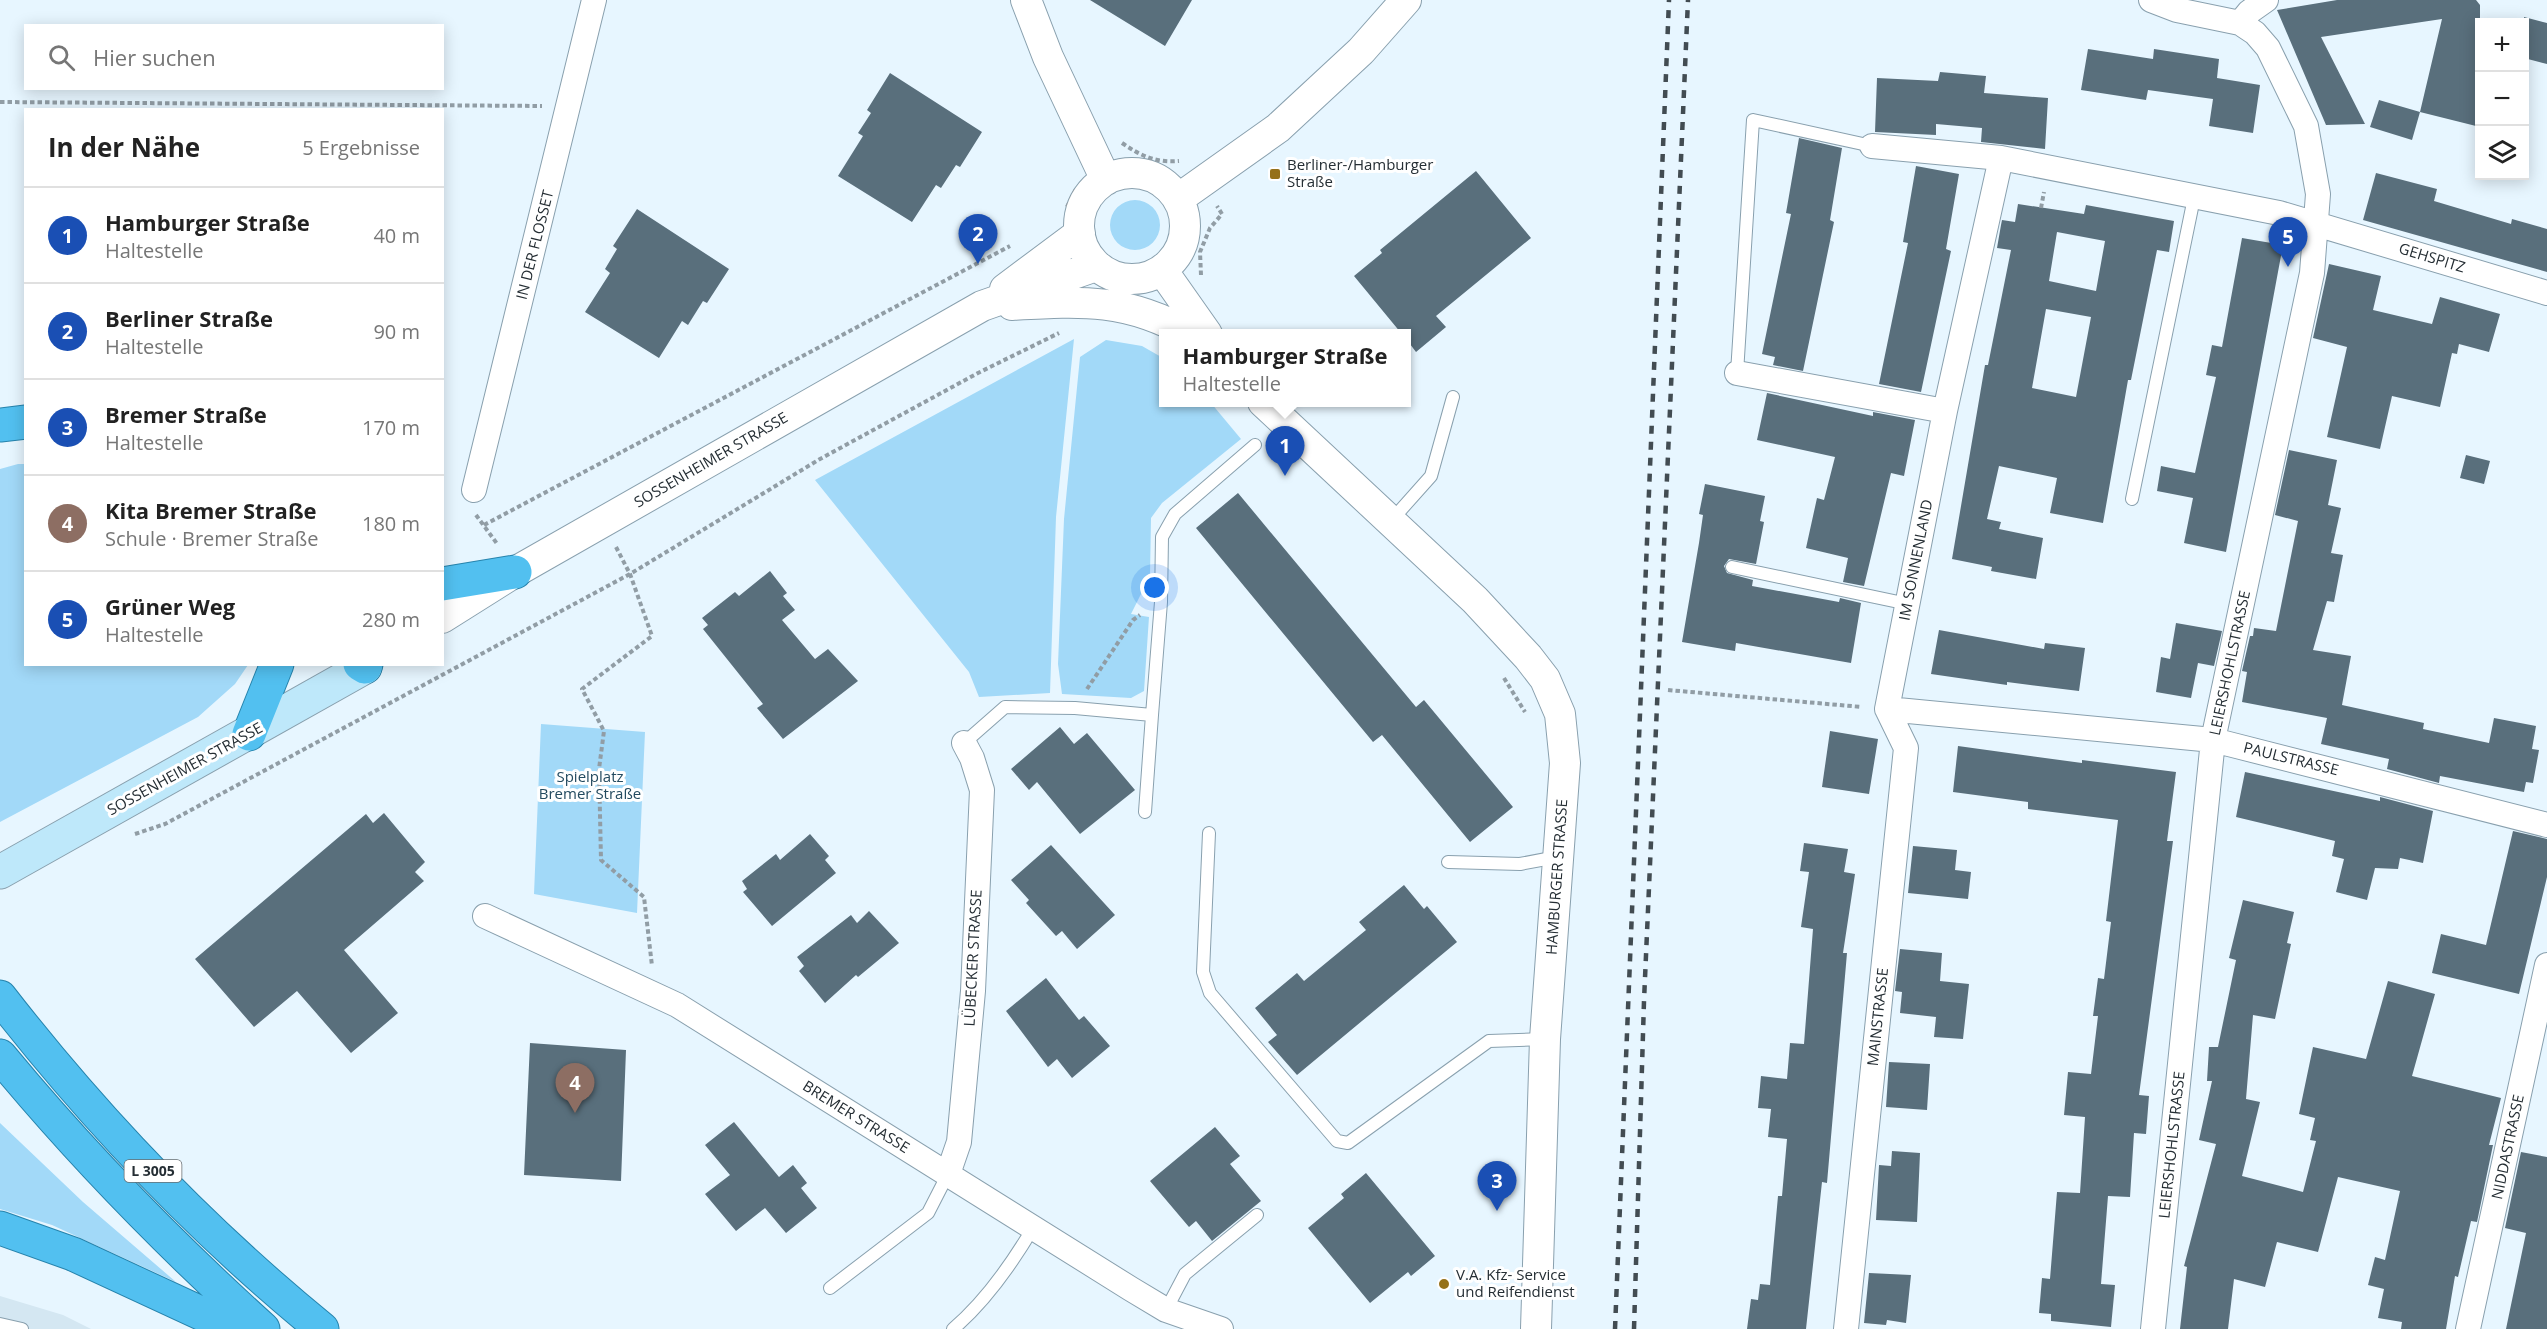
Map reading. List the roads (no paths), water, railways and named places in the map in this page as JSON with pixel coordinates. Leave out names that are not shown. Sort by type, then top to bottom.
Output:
[{"type":"highway","points":[[0,425],[24,422]]},
{"type":"highway","points":[[444,584],[515,572]]},
{"type":"highway","points":[[249,734],[277,666]]},
{"type":"highway","name":"L 3005","points":[[0,997],[77,1090],[153,1172],[224,1243],[322,1329]]},
{"type":"highway","name":"L 3005","points":[[0,1056],[47,1113],[118,1190],[200,1272],[263,1329]]},
{"type":"highway","points":[[0,1228],[73,1254],[235,1329]]},
{"type":"main road","name":"SOSSENHEIMER STRASSE","points":[[8,867],[249,734],[363,666]]},
{"type":"street","name":"IN DER FLOSSET","points":[[474,490],[570,106],[594,0]]},
{"type":"street","points":[[1026,0],[1048,57],[1106,180]]},
{"type":"street","points":[[1178,199],[1278,128],[1361,51],[1406,0]]},
{"type":"street","points":[[2151,0],[2177,10],[2240,23],[2249,12],[2266,0]]},
{"type":"street","name":"LEIERSHOHLSTRASSE","points":[[2153,1329],[2213,740],[2312,273],[2317,222],[2315,167],[2306,126],[2268,48],[2255,33],[2240,23]]},
{"type":"street","name":"GEHSPITZ","points":[[1872,146],[2001,158],[2317,222],[2547,293]]},
{"type":"street","name":"IM SONNENLAND","points":[[1887,709],[1945,411],[2001,158]]},
{"type":"street","points":[[1119,174],[1146,175],[1170,188],[1178,199],[1184,214],[1186,230],[1182,246],[1174,260],[1162,270],[1146,278],[1129,279],[1112,275],[1096,266],[1082,245],[1080,220],[1085,202],[1096,187],[1106,180],[1119,174]]},
{"type":"street","name":"SOSSENHEIMER STRASSE","points":[[444,617],[515,572],[982,306],[1080,233]]},
{"type":"street","name":"SOSSENHEIMER STRASSE","points":[[982,306],[1096,266]]},
{"type":"street","points":[[1162,270],[1204,329]]},
{"type":"street","points":[[982,306],[1097,303],[1143,311],[1181,329]]},
{"type":"street","points":[[1737,373],[1945,411]]},
{"type":"street","name":"HAMBURGER STRASSE","points":[[1268,407],[1389,523],[1475,600],[1528,657],[1553,693],[1560,714],[1564,764],[1545,1039],[1536,1329]]},
{"type":"street","name":"PAULSTRASSE","points":[[1887,709],[2213,740],[2547,825]]},
{"type":"street","name":"MAINSTRASSE","points":[[1846,1329],[1906,748],[1887,709]]},
{"type":"street","name":"LÜBECKER STRASSE","points":[[948,1174],[959,1142],[973,991],[982,790],[972,758],[964,743]]},
{"type":"street","name":"BREMER STRASSE","points":[[484,916],[676,1005],[1166,1310],[1221,1329]]},
{"type":"street","name":"NIDDASTRASSE","points":[[2468,1329],[2547,965]]},
{"type":"lane","points":[[1737,373],[1753,120],[1872,146]]},
{"type":"lane","points":[[2132,499],[2194,198]]},
{"type":"lane","points":[[1389,523],[1431,476],[1453,397]]},
{"type":"lane","points":[[1145,812],[1161,602],[1162,537],[1175,514],[1255,445]]},
{"type":"lane","points":[[1732,567],[1908,604]]},
{"type":"lane","points":[[964,743],[1005,707],[1075,708],[1152,715]]},
{"type":"lane","points":[[1209,833],[1203,972],[1210,993],[1337,1142],[1348,1143],[1489,1041],[1545,1039]]},
{"type":"lane","points":[[1448,862],[1520,864],[1558,857]]},
{"type":"lane","points":[[830,1288],[928,1213],[948,1174]]},
{"type":"lane","points":[[1166,1310],[1185,1274],[1257,1215]]},
{"type":"lane","points":[[953,1329],[1010,1266],[1033,1228]]},
{"type":"lane","points":[[0,1324],[22,1329]]},
{"type":"railway","points":[[1615,1329],[1669,0]]},
{"type":"railway","points":[[1634,1329],[1644,1001],[1688,0]]},
{"type":"place","name":"Berliner-/Hamburger Straße","points":[[1275,174]]},
{"type":"place","name":"Berliner Straße","points":[[978,264]]},
{"type":"place","name":"Grüner Weg","points":[[2288,267]]},
{"type":"place","name":"Hamburger Straße","points":[[1285,476]]},
{"type":"place","name":"Kita Bremer Straße","points":[[575,1113]]},
{"type":"place","name":"Bremer Straße","points":[[1497,1211]]},
{"type":"place","name":"V.A. Kfz- Service und Reifendienst","points":[[1444,1284]]},
{"type":"park label","name":"Spielplatz Bremer Straße","points":[[590,786]]}]
